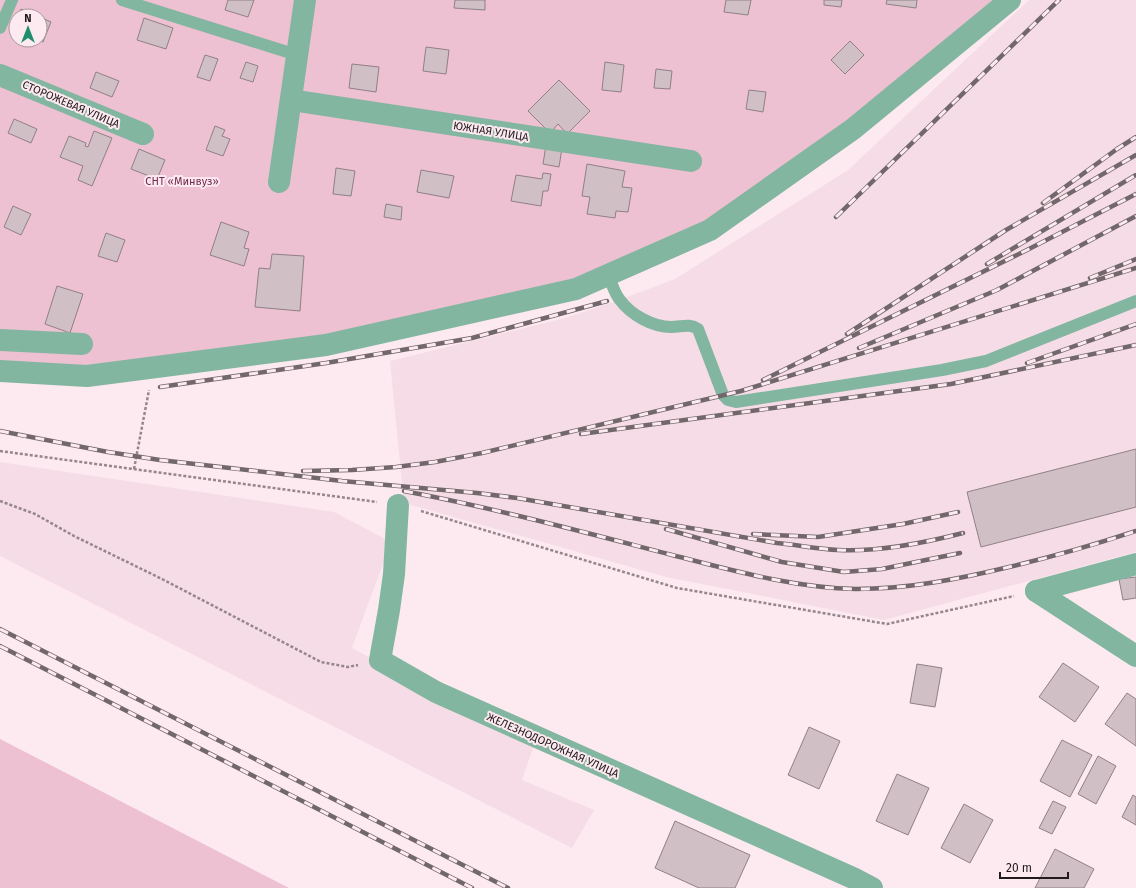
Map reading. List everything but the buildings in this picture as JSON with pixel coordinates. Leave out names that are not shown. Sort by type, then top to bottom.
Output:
[{"type":"street","points":[[279,182],[305,0]]},
{"type":"street","points":[[0,371],[87,376],[326,345],[576,289],[710,230],[853,129],[1010,0]]},
{"type":"street","name":"СТОРОЖЕВАЯ УЛИЦА","points":[[0,75],[143,134]]},
{"type":"street","name":"ЮЖНАЯ УЛИЦА","points":[[291,100],[691,162]]},
{"type":"street","points":[[0,340],[82,344]]},
{"type":"street","points":[[380,660],[394,574],[398,505]]},
{"type":"street","points":[[1036,591],[1136,564]]},
{"type":"street","points":[[1036,591],[1136,656]]},
{"type":"street","name":"ЖЕЛЕЗНОДОРОЖНАЯ УЛИЦА","points":[[380,660],[436,692],[872,888]]},
{"type":"lane","points":[[0,28],[12,0]]},
{"type":"lane","points":[[122,0],[297,55]]},
{"type":"lane","points":[[608,275],[619,300],[635,314],[655,324],[663,326],[671,327],[688,324],[698,329],[723,395],[728,400],[736,402],[942,370],[986,361],[1136,301]]},
{"type":"path","points":[[134,469],[152,368]]},
{"type":"path","points":[[0,451],[398,505],[677,588],[887,624],[1036,591]]},
{"type":"path","points":[[0,501],[35,514],[74,536],[162,579],[321,662],[348,667],[380,660]]},
{"type":"shaded area","points":[[1029,0],[1136,0],[1136,552],[884,620],[666,577],[404,503],[390,361],[565,318],[675,279],[848,170]]},
{"type":"shaded area","points":[[0,462],[334,512],[391,542],[352,648],[534,745],[522,780],[594,810],[572,848],[0,556]]},
{"type":"green space","name":"СНТ «Минвуз»","points":[[0,0],[1010,0],[710,230],[576,289],[326,345],[87,376],[0,371]]},
{"type":"green space","points":[[0,739],[289,888],[0,888]]},
{"type":"railway","points":[[836,217],[1059,0]]},
{"type":"railway","points":[[1043,203],[1117,149],[1136,137]]},
{"type":"railway","points":[[847,334],[1006,230],[1136,155]]},
{"type":"railway","points":[[987,264],[1136,175]]},
{"type":"railway","points":[[763,380],[1027,250],[1136,194]]},
{"type":"railway","points":[[859,348],[997,290],[1136,216]]},
{"type":"railway","points":[[1090,278],[1136,259]]},
{"type":"railway","points":[[303,471],[352,470],[396,467],[435,462],[482,453],[741,391],[1136,268]]},
{"type":"railway","points":[[160,387],[326,363],[472,338],[607,301]]},
{"type":"railway","points":[[1027,363],[1136,324]]},
{"type":"railway","points":[[581,434],[951,384],[1136,345]]},
{"type":"railway","points":[[0,431],[108,452],[160,460],[342,481],[517,498],[777,543],[823,549],[869,550],[917,543],[963,533]]},
{"type":"railway","points":[[404,491],[572,529],[740,572],[786,582],[832,588],[875,589],[952,579],[1041,559],[1136,531]]},
{"type":"railway","points":[[753,534],[818,537],[903,524],[958,512]]},
{"type":"railway","points":[[666,529],[782,562],[844,572],[882,569],[960,553]]},
{"type":"railway","points":[[0,629],[508,888]]},
{"type":"railway","points":[[0,646],[472,888]]}]
